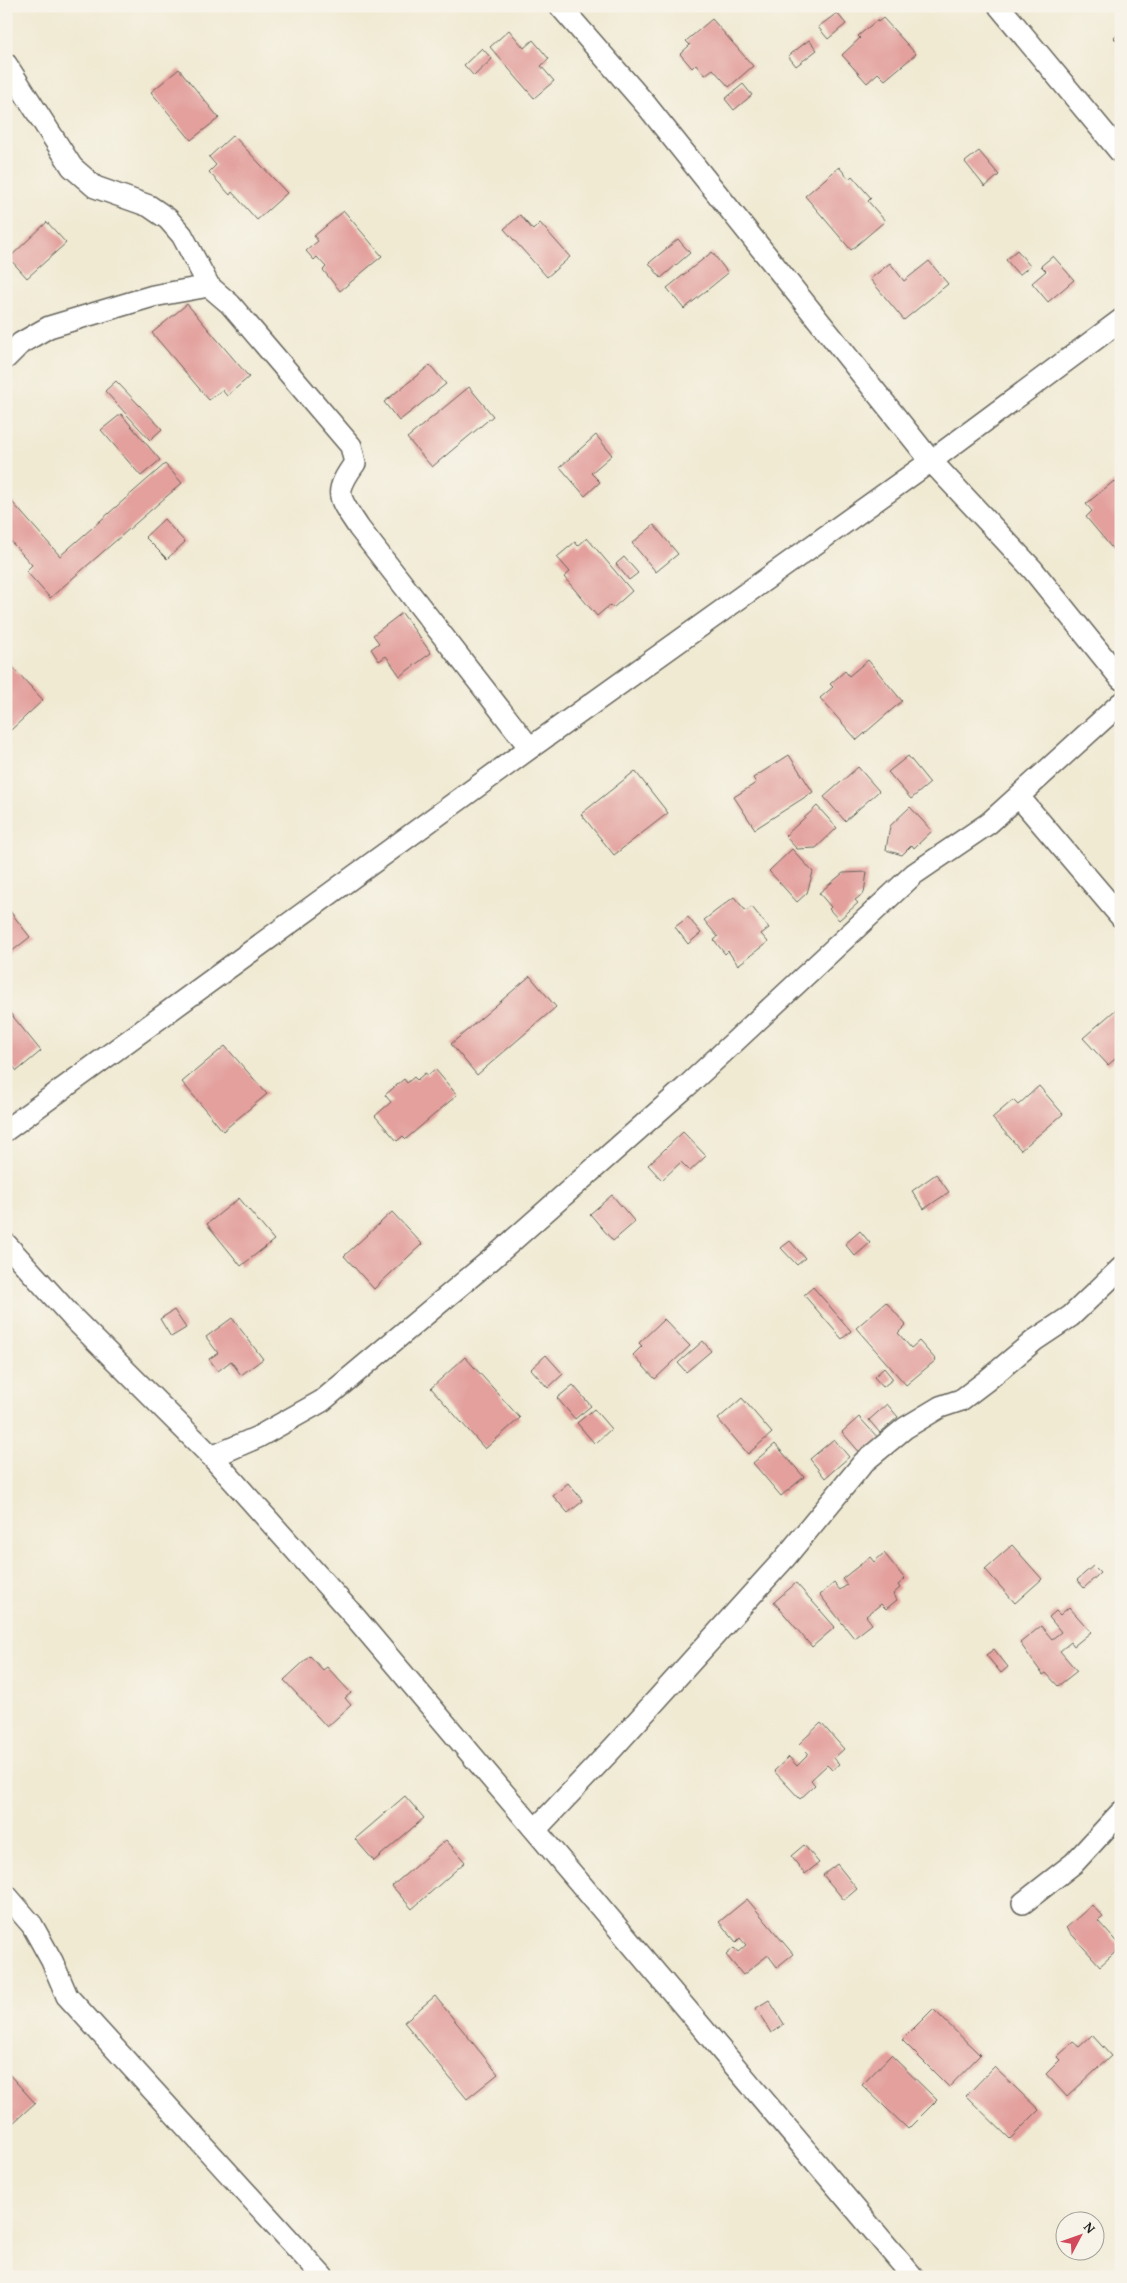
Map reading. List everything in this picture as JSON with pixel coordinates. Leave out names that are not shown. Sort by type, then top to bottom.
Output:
[{"type":"street","points":[[560,6],[648,106],[931,461],[1033,570],[1121,679]]},
{"type":"street","points":[[999,6],[1121,152]]},
{"type":"street","points":[[6,64],[72,167],[94,186],[149,206],[168,219],[182,235],[209,286],[230,304],[351,446],[355,462],[344,478],[339,490],[344,505],[365,536],[530,748]]},
{"type":"street","points":[[6,358],[21,343],[49,327],[153,296],[209,286]]},
{"type":"street","points":[[6,1130],[530,748],[931,461],[1121,320]]},
{"type":"street","points":[[212,1457],[258,1437],[322,1401],[500,1252],[686,1087],[914,874],[989,823],[1121,702]]},
{"type":"street","points":[[1019,797],[1121,917]]},
{"type":"street","points":[[6,1244],[72,1316],[212,1457],[355,1617],[913,2277]]},
{"type":"street","points":[[536,1829],[613,1748],[784,1559],[864,1462],[904,1428],[940,1407],[961,1400],[1035,1340],[1071,1316],[1121,1268]]},
{"type":"street","points":[[1023,1903],[1074,1863],[1121,1812]]},
{"type":"street","points":[[6,1895],[32,1925],[52,1961],[67,1996],[323,2277]]},
{"type":"building","points":[[837,13],[846,24],[828,39],[818,27]]},
{"type":"building","points":[[883,18],[916,54],[885,80],[878,73],[867,83],[842,55],[860,38],[858,36],[877,20],[878,22]]},
{"type":"building","points":[[712,19],[753,66],[729,87],[713,69],[705,75],[696,64],[692,68],[680,54],[690,45],[686,41]]},
{"type":"building","points":[[509,30],[524,48],[533,40],[549,59],[541,66],[554,81],[534,98],[490,47]]},
{"type":"building","points":[[1121,32],[1121,46],[1114,38]]},
{"type":"building","points":[[809,40],[817,50],[796,66],[788,56]]},
{"type":"building","points":[[482,48],[492,59],[474,76],[464,65]]},
{"type":"building","points":[[179,69],[219,118],[191,140],[151,92]]},
{"type":"building","points":[[743,84],[752,95],[734,110],[725,99]]},
{"type":"building","points":[[233,135],[287,193],[257,220],[232,192],[230,195],[209,172],[216,165],[209,157]]},
{"type":"building","points":[[979,151],[999,175],[985,187],[965,162]]},
{"type":"building","points":[[839,167],[849,179],[852,176],[871,198],[868,201],[885,221],[851,250],[805,196]]},
{"type":"building","points":[[344,211],[382,256],[340,291],[323,270],[326,267],[317,257],[314,260],[306,251],[318,241],[314,236]]},
{"type":"building","points":[[520,215],[533,230],[540,223],[570,257],[547,277],[504,229]]},
{"type":"building","points":[[47,222],[66,243],[27,278],[9,258]]},
{"type":"building","points":[[678,239],[690,253],[661,278],[649,263]]},
{"type":"building","points":[[1017,250],[1030,266],[1019,275],[1006,260]]},
{"type":"building","points":[[712,252],[728,273],[684,309],[667,288]]},
{"type":"building","points":[[1053,256],[1074,280],[1048,302],[1032,283],[1046,271],[1041,266]]},
{"type":"building","points":[[929,261],[948,284],[904,320],[870,279],[890,263],[904,281]]},
{"type":"building","points":[[187,304],[249,377],[227,396],[222,390],[209,400],[152,333]]},
{"type":"building","points":[[430,365],[446,384],[399,421],[384,402]]},
{"type":"building","points":[[116,381],[162,429],[150,440],[105,391]]},
{"type":"building","points":[[469,387],[493,416],[432,467],[407,438]]},
{"type":"building","points":[[121,414],[160,460],[141,476],[101,430]]},
{"type":"building","points":[[596,435],[612,455],[591,473],[600,482],[585,496],[560,467]]},
{"type":"building","points":[[165,464],[182,483],[50,598],[26,571],[32,565],[6,536],[6,495],[60,556]]},
{"type":"building","points":[[1114,481],[1121,488],[1121,559],[1086,517],[1092,511],[1086,504]]},
{"type":"building","points":[[164,519],[185,542],[167,559],[145,537]]},
{"type":"building","points":[[654,525],[678,554],[656,572],[632,543]]},
{"type":"building","points":[[587,538],[632,591],[613,608],[610,605],[597,616],[564,577],[570,572],[557,557],[575,542],[578,546]]},
{"type":"building","points":[[624,557],[638,573],[629,580],[616,564]]},
{"type":"building","points":[[402,613],[431,653],[400,676],[386,656],[379,661],[371,649],[379,643],[373,635]]},
{"type":"building","points":[[868,660],[902,701],[857,740],[820,698],[833,687],[830,684],[845,671],[849,676]]},
{"type":"building","points":[[8,662],[43,700],[11,730],[6,724],[6,664]]},
{"type":"building","points":[[789,755],[813,792],[755,829],[734,797],[756,783],[753,778]]},
{"type":"building","points":[[908,756],[930,783],[911,799],[888,772]]},
{"type":"building","points":[[858,767],[879,791],[845,821],[824,797]]},
{"type":"building","points":[[635,771],[668,813],[614,855],[581,814]]},
{"type":"building","points":[[817,806],[837,828],[816,848],[797,849],[785,836]]},
{"type":"building","points":[[910,807],[932,831],[914,848],[912,845],[902,855],[886,850],[890,826]]},
{"type":"building","points":[[792,849],[813,872],[807,893],[797,902],[769,871]]},
{"type":"building","points":[[867,872],[864,893],[855,900],[858,903],[839,920],[819,893],[843,873]]},
{"type":"building","points":[[734,897],[746,911],[752,907],[769,928],[761,934],[768,942],[738,965],[728,951],[725,954],[714,940],[718,937],[704,920]]},
{"type":"building","points":[[6,906],[30,937],[6,956]]},
{"type":"building","points":[[688,917],[701,933],[688,944],[675,927]]},
{"type":"building","points":[[530,976],[556,1007],[477,1075],[451,1044]]},
{"type":"building","points":[[1121,1005],[1121,1054],[1108,1065],[1083,1038]]},
{"type":"building","points":[[6,1008],[41,1051],[17,1071],[6,1058]]},
{"type":"building","points":[[225,1046],[267,1094],[223,1131],[182,1082]]},
{"type":"building","points":[[435,1069],[457,1095],[406,1139],[403,1136],[397,1141],[375,1116],[391,1102],[385,1095],[404,1079],[407,1083],[414,1077],[417,1080],[425,1073],[428,1075]]},
{"type":"building","points":[[1039,1086],[1063,1114],[1021,1150],[992,1118],[1013,1100],[1018,1105]]},
{"type":"building","points":[[683,1132],[706,1156],[690,1171],[681,1162],[662,1180],[648,1165]]},
{"type":"building","points":[[936,1174],[949,1192],[924,1209],[912,1191]]},
{"type":"building","points":[[612,1195],[635,1222],[613,1241],[590,1214]]},
{"type":"building","points":[[239,1198],[274,1240],[241,1266],[207,1224]]},
{"type":"building","points":[[392,1212],[422,1244],[374,1289],[344,1256]]},
{"type":"building","points":[[860,1231],[870,1243],[855,1256],[845,1244]]},
{"type":"building","points":[[790,1241],[805,1258],[797,1265],[781,1248]]},
{"type":"building","points":[[813,1287],[851,1331],[842,1339],[804,1295]]},
{"type":"building","points":[[886,1302],[906,1325],[898,1333],[911,1348],[919,1341],[936,1360],[906,1385],[856,1328]]},
{"type":"building","points":[[174,1310],[186,1328],[171,1337],[160,1319]]},
{"type":"building","points":[[232,1318],[263,1359],[241,1375],[231,1361],[218,1371],[209,1359],[218,1353],[206,1337]]},
{"type":"building","points":[[664,1319],[690,1346],[655,1379],[633,1355],[642,1346],[639,1343]]},
{"type":"building","points":[[703,1341],[711,1351],[686,1372],[678,1363]]},
{"type":"building","points":[[546,1355],[563,1374],[548,1388],[531,1369]]},
{"type":"building","points":[[465,1357],[520,1418],[485,1449],[431,1388]]},
{"type":"building","points":[[884,1368],[893,1379],[883,1387],[874,1377]]},
{"type":"building","points":[[573,1385],[591,1406],[575,1419],[557,1398]]},
{"type":"building","points":[[742,1398],[772,1433],[748,1454],[718,1419]]},
{"type":"building","points":[[887,1404],[898,1417],[880,1433],[869,1420]]},
{"type":"building","points":[[594,1409],[611,1429],[595,1444],[577,1423]]},
{"type":"building","points":[[859,1417],[880,1440],[862,1455],[842,1432]]},
{"type":"building","points":[[834,1439],[849,1457],[825,1478],[810,1459]]},
{"type":"building","points":[[775,1444],[804,1477],[781,1496],[753,1463]]},
{"type":"building","points":[[568,1483],[583,1501],[568,1513],[553,1496]]},
{"type":"building","points":[[1012,1545],[1042,1579],[1015,1603],[985,1569]]},
{"type":"building","points":[[884,1553],[905,1579],[898,1585],[900,1588],[893,1594],[897,1600],[886,1609],[881,1604],[866,1616],[872,1624],[854,1638],[820,1595],[834,1583],[840,1590],[847,1585],[842,1579],[870,1557],[874,1562]]},
{"type":"building","points":[[1093,1566],[1100,1573],[1084,1588],[1077,1580]]},
{"type":"building","points":[[796,1583],[835,1627],[812,1647],[774,1602]]},
{"type":"building","points":[[1069,1607],[1091,1632],[1074,1646],[1071,1642],[1060,1651],[1077,1671],[1058,1686],[1046,1673],[1043,1675],[1020,1643],[1041,1626],[1052,1639],[1061,1632],[1049,1617],[1056,1611],[1060,1615]]},
{"type":"building","points":[[994,1649],[1008,1667],[1001,1673],[986,1655]]},
{"type":"building","points":[[310,1656],[323,1670],[327,1667],[351,1693],[345,1698],[351,1705],[327,1727],[284,1680]]},
{"type":"building","points":[[821,1723],[844,1749],[834,1758],[839,1764],[832,1770],[827,1765],[811,1780],[815,1785],[800,1799],[774,1771],[789,1757],[797,1766],[809,1754],[799,1744]]},
{"type":"building","points":[[405,1796],[424,1818],[374,1861],[355,1839]]},
{"type":"building","points":[[446,1840],[465,1862],[412,1909],[392,1886]]},
{"type":"building","points":[[804,1845],[819,1863],[805,1874],[791,1856]]},
{"type":"building","points":[[837,1864],[857,1889],[844,1900],[823,1875]]},
{"type":"building","points":[[747,1899],[793,1954],[777,1967],[768,1955],[743,1975],[726,1955],[734,1948],[738,1952],[746,1945],[740,1938],[736,1942],[719,1922]]},
{"type":"building","points":[[1092,1905],[1103,1917],[1098,1921],[1121,1947],[1100,1966],[1066,1928]]},
{"type":"building","points":[[435,1996],[498,2074],[467,2099],[404,2022]]},
{"type":"building","points":[[769,2000],[784,2024],[771,2033],[756,2008]]},
{"type":"building","points":[[933,2009],[980,2055],[949,2087],[902,2040]]},
{"type":"building","points":[[1092,2035],[1111,2056],[1067,2097],[1046,2074],[1060,2060],[1057,2057],[1073,2042],[1079,2047]]},
{"type":"building","points":[[891,2055],[937,2100],[908,2129],[862,2085]]},
{"type":"building","points":[[994,2067],[1039,2110],[1010,2139],[966,2096]]},
{"type":"building","points":[[6,2071],[35,2103],[13,2123],[6,2116]]}]
